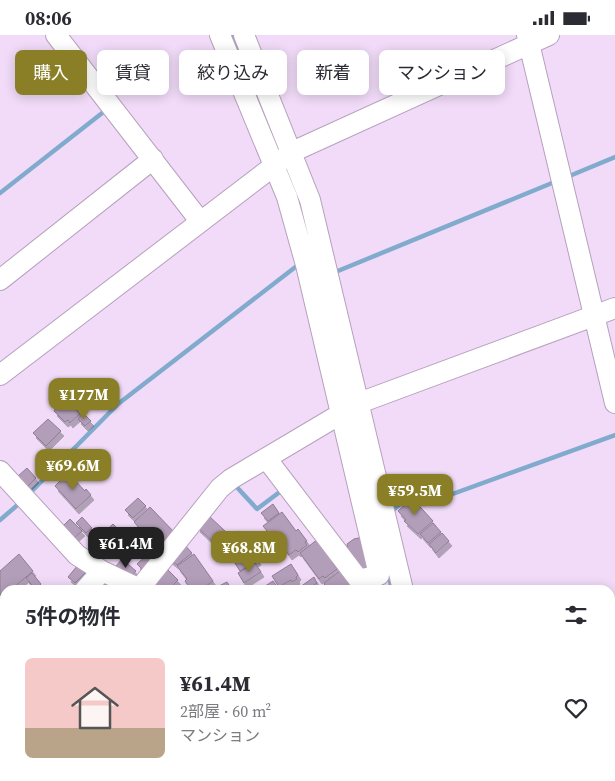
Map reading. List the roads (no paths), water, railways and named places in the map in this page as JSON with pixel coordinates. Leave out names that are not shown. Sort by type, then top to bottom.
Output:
[{"type":"street","points":[[56,35],[200,221]]},
{"type":"street","points":[[220,35],[282,159],[310,200],[379,575],[359,580],[266,458]]},
{"type":"street","points":[[244,35],[282,159]]},
{"type":"street","points":[[0,375],[282,159],[528,39],[549,35]]},
{"type":"street","points":[[528,39],[615,403]]},
{"type":"street","points":[[0,280],[153,159]]},
{"type":"street","points":[[144,585],[220,488],[349,408],[615,308]]},
{"type":"street","points":[[349,408],[402,585]]},
{"type":"street","points":[[0,471],[77,555],[102,571],[132,585]]},
{"type":"street","points":[[89,585],[102,571]]},
{"type":"waterway","points":[[233,35],[239,50]]},
{"type":"waterway","points":[[0,193],[106,110]]},
{"type":"waterway","points":[[567,177],[615,157]]},
{"type":"waterway","points":[[333,273],[552,183]]},
{"type":"waterway","points":[[296,191],[302,213]]},
{"type":"waterway","points":[[29,494],[118,404],[298,265]]},
{"type":"waterway","points":[[391,512],[413,493],[425,504],[615,435]]},
{"type":"waterway","points":[[233,483],[257,509],[282,492]]},
{"type":"waterway","points":[[0,520],[21,502]]},
{"type":"waterway","points":[[388,571],[391,585]]}]
